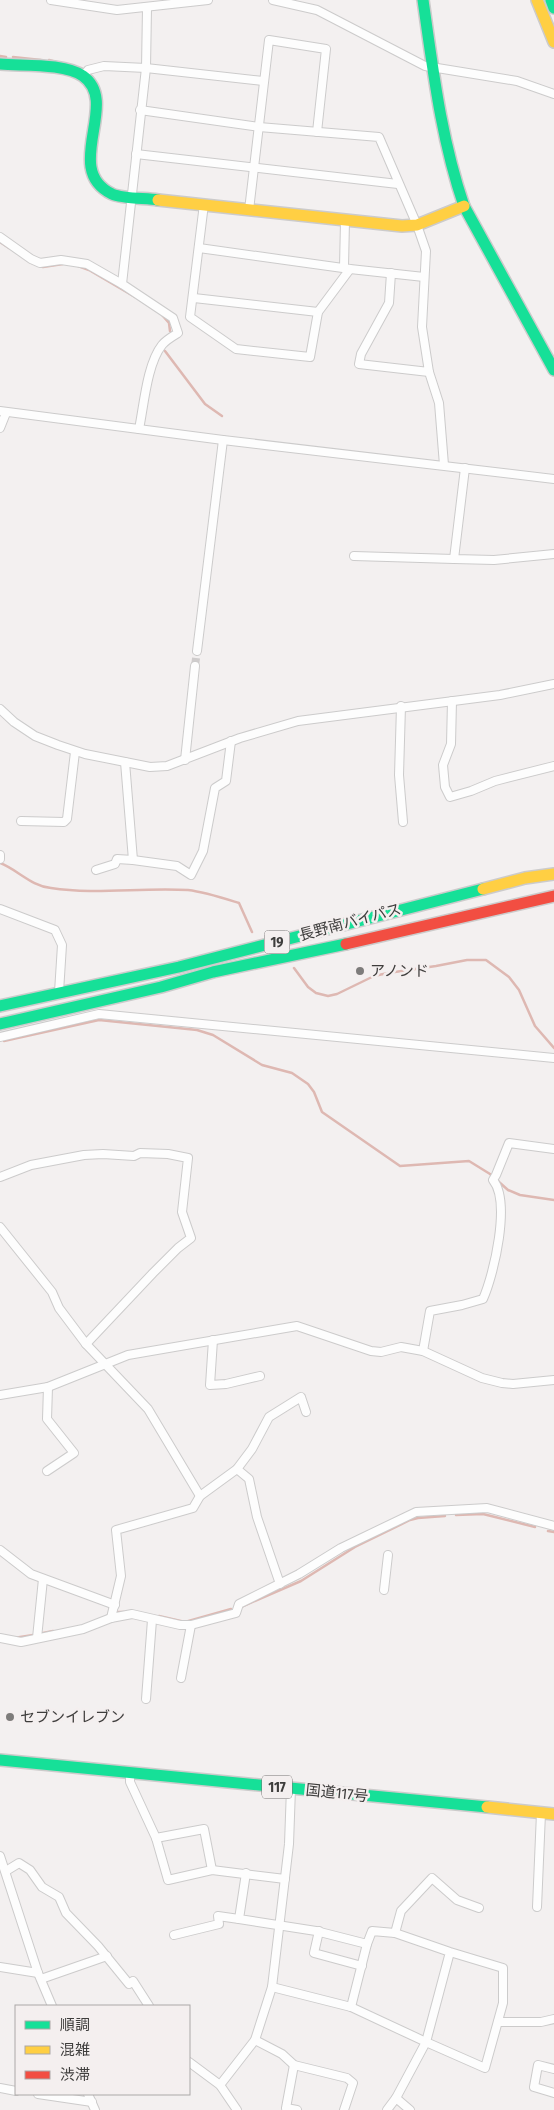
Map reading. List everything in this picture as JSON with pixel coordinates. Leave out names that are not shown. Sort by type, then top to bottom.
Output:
[{"type":"main road","points":[[424,0],[453,178],[464,206],[554,370]]},
{"type":"main road","points":[[537,0],[554,42]]},
{"type":"main road","points":[[551,0],[554,8]]},
{"type":"main road","points":[[0,64],[64,70],[83,76],[91,84],[96,94],[91,172],[99,185],[114,195],[402,226],[417,225],[464,206]]},
{"type":"main road","name":"長野南バイパス","points":[[0,1006],[179,967],[516,880],[554,874]]},
{"type":"main road","name":"長野南バイパス","points":[[0,1024],[161,987],[213,972],[433,926],[554,896]]},
{"type":"main road","name":"国道117号","points":[[0,1760],[554,1814]]},
{"type":"street","points":[[51,0],[117,10],[208,0]]},
{"type":"street","points":[[273,0],[317,10],[425,66],[434,69],[517,81],[554,94]]},
{"type":"street","points":[[122,284],[146,68],[147,8]]},
{"type":"street","points":[[249,210],[269,40],[326,48],[317,132]]},
{"type":"street","points":[[83,76],[88,70],[104,66],[146,68],[263,81]]},
{"type":"street","points":[[140,110],[259,127],[378,137],[417,225],[426,251],[422,326],[429,372],[438,403],[444,465]]},
{"type":"street","points":[[136,154],[254,166],[398,184]]},
{"type":"street","points":[[204,204],[194,298],[190,317],[236,349],[310,357],[318,312],[347,268],[345,221]]},
{"type":"street","points":[[0,237],[31,259],[40,263],[61,260],[87,264],[122,284],[173,318],[178,333],[163,343],[157,353],[148,380],[139,429]]},
{"type":"street","points":[[199,248],[424,277]]},
{"type":"street","points":[[391,274],[389,303],[361,354],[360,364],[429,372]]},
{"type":"street","points":[[194,298],[318,312]]},
{"type":"street","points":[[0,428],[3,412],[554,479]]},
{"type":"street","points":[[197,651],[223,440]]},
{"type":"street","points":[[454,559],[465,468]]},
{"type":"street","points":[[354,556],[494,560],[554,554]]},
{"type":"street","points":[[185,760],[195,666]]},
{"type":"street","points":[[0,709],[14,722],[35,736],[75,752],[150,767],[167,766],[231,741],[298,721],[402,706],[500,695],[554,684]]},
{"type":"street","points":[[452,701],[451,744],[444,765],[445,788],[450,797],[495,781],[554,766]]},
{"type":"street","points":[[402,706],[398,775],[403,822]]},
{"type":"street","points":[[96,870],[115,864],[117,859],[133,860],[177,866],[191,876],[203,851],[215,788],[226,782],[231,741]]},
{"type":"street","points":[[21,821],[64,822],[67,819],[75,752]]},
{"type":"street","points":[[125,762],[133,860]]},
{"type":"street","points":[[0,910],[55,930],[62,945],[58,992]]},
{"type":"street","points":[[0,1037],[99,1014],[554,1058]]},
{"type":"street","points":[[423,1351],[430,1311],[474,1302],[482,1299],[486,1291],[497,1255],[499,1231],[499,1194],[497,1185],[492,1180],[510,1143],[554,1149]]},
{"type":"street","points":[[0,1177],[31,1165],[84,1155],[134,1156],[140,1153],[168,1154],[188,1158],[182,1212],[191,1238],[153,1273],[86,1344]]},
{"type":"street","points":[[0,1227],[52,1292],[59,1308],[86,1344],[148,1409],[200,1496]]},
{"type":"street","points":[[0,1395],[48,1387],[128,1355],[297,1326],[371,1351],[381,1352],[401,1347],[423,1351],[482,1378],[502,1383],[513,1384],[554,1380]]},
{"type":"street","points":[[214,1340],[210,1384],[226,1384],[260,1376]]},
{"type":"street","points":[[47,1471],[74,1453],[47,1419],[48,1387]]},
{"type":"street","points":[[111,1618],[121,1576],[116,1530],[193,1508],[200,1496],[237,1469],[252,1449],[269,1417],[301,1397],[306,1412]]},
{"type":"street","points":[[237,1469],[249,1479],[257,1517],[280,1584]]},
{"type":"street","points":[[0,1638],[21,1642],[83,1629],[111,1618],[132,1614],[152,1620],[191,1625],[236,1613],[239,1604],[324,1560],[341,1548],[416,1512],[487,1508],[554,1526]]},
{"type":"street","points":[[0,1550],[31,1574],[115,1605]]},
{"type":"street","points":[[384,1590],[388,1555]]},
{"type":"street","points":[[37,1638],[43,1579]]},
{"type":"street","points":[[146,1699],[152,1620]]},
{"type":"street","points":[[181,1678],[191,1625]]},
{"type":"street","points":[[130,1774],[130,1782],[156,1838],[168,1880],[212,1870],[285,1879]]},
{"type":"street","points":[[220,2085],[254,2040],[272,1987],[289,1844],[291,1788]]},
{"type":"street","points":[[537,1907],[541,1813]]},
{"type":"street","points":[[156,1838],[204,1829],[212,1870]]},
{"type":"street","points":[[0,1856],[39,1976],[52,2005]]},
{"type":"street","points":[[6,1871],[19,1863],[30,1870],[42,1887],[59,1897],[66,1913],[129,1984],[133,1981],[148,2005]]},
{"type":"street","points":[[239,1919],[246,1873]]},
{"type":"street","points":[[395,1933],[401,1910],[432,1878],[457,1900],[479,1908]]},
{"type":"street","points":[[174,1935],[218,1924],[218,1916],[319,1931],[367,1944]]},
{"type":"street","points":[[319,1931],[314,1953],[362,1966]]},
{"type":"street","points":[[272,1987],[351,2007],[485,2068],[503,2003],[503,1968],[395,1933],[372,1931],[351,2007]]},
{"type":"street","points":[[387,2110],[396,2098],[426,2042],[450,1952]]},
{"type":"street","points":[[0,1967],[39,1976],[106,1956]]},
{"type":"street","points":[[498,2022],[541,2022],[554,2018]]},
{"type":"street","points":[[254,2040],[282,2054],[294,2065],[347,2078],[352,2083],[344,2110]]},
{"type":"street","points":[[190,2063],[220,2085],[237,2110]]},
{"type":"street","points":[[294,2065],[286,2108],[297,2110]]},
{"type":"street","points":[[554,2069],[538,2065],[534,2087],[554,2093]]},
{"type":"street","points":[[0,2088],[15,2090]]},
{"type":"street","points":[[51,2095],[90,2098],[95,2110]]},
{"type":"street","points":[[396,2098],[410,2110]]},
{"type":"waterway","points":[[0,56],[6,57]]},
{"type":"waterway","points":[[13,57],[41,60]]},
{"type":"waterway","points":[[49,60],[53,61]]},
{"type":"waterway","points":[[0,242],[9,248]]},
{"type":"waterway","points":[[30,262],[43,267],[63,264]]},
{"type":"waterway","points":[[78,266],[89,270],[135,297]]},
{"type":"waterway","points":[[162,315],[169,323],[170,331]]},
{"type":"waterway","points":[[165,351],[205,404],[222,416]]},
{"type":"waterway","points":[[0,863],[44,887],[85,891],[188,890],[214,895],[239,903],[252,932]]},
{"type":"waterway","points":[[294,968],[308,987],[316,993],[328,996],[337,994],[374,976],[467,960],[486,960],[509,977],[519,990],[535,1026],[554,1048]]},
{"type":"waterway","points":[[4,1041],[99,1020],[197,1030],[213,1035],[262,1065],[292,1073],[308,1084],[314,1092],[322,1112],[400,1166],[469,1161],[490,1174],[508,1190],[520,1195],[554,1200]]},
{"type":"waterway","points":[[456,1515],[483,1514],[535,1527]]},
{"type":"waterway","points":[[241,1607],[301,1581],[355,1547],[410,1520],[445,1516]]},
{"type":"waterway","points":[[548,1531],[554,1532]]},
{"type":"waterway","points":[[159,1616],[185,1622],[231,1609]]},
{"type":"waterway","points":[[118,1612],[124,1612]]},
{"type":"waterway","points":[[43,1633],[53,1631]]},
{"type":"waterway","points":[[14,1638],[33,1635]]},
{"type":"tunnel","points":[[195,666],[197,651]]},
{"type":"traffic: fast","points":[[423,0],[434,78],[444,130],[449,155],[464,206],[554,370]]},
{"type":"traffic: fast","points":[[551,0],[554,8]]},
{"type":"traffic: fast","points":[[0,64],[55,67],[83,76],[93,88],[96,102],[90,153],[91,169],[98,183],[117,196],[158,200]]},
{"type":"traffic: fast","points":[[0,1006],[179,967],[483,889]]},
{"type":"traffic: fast","points":[[0,1024],[161,987],[213,972],[346,944]]},
{"type":"traffic: fast","points":[[0,1760],[487,1807]]},
{"type":"traffic: slow","points":[[537,0],[554,42]]},
{"type":"traffic: slow","points":[[158,200],[402,226],[417,225],[464,206]]},
{"type":"traffic: slow","points":[[483,889],[525,878],[554,874]]},
{"type":"traffic: slow","points":[[487,1807],[554,1814]]},
{"type":"traffic: jam","points":[[346,944],[554,896]]},
{"type":"place","name":"アノンド","points":[[360,971]]},
{"type":"place","name":"セブンイレブン","points":[[10,1717]]}]
